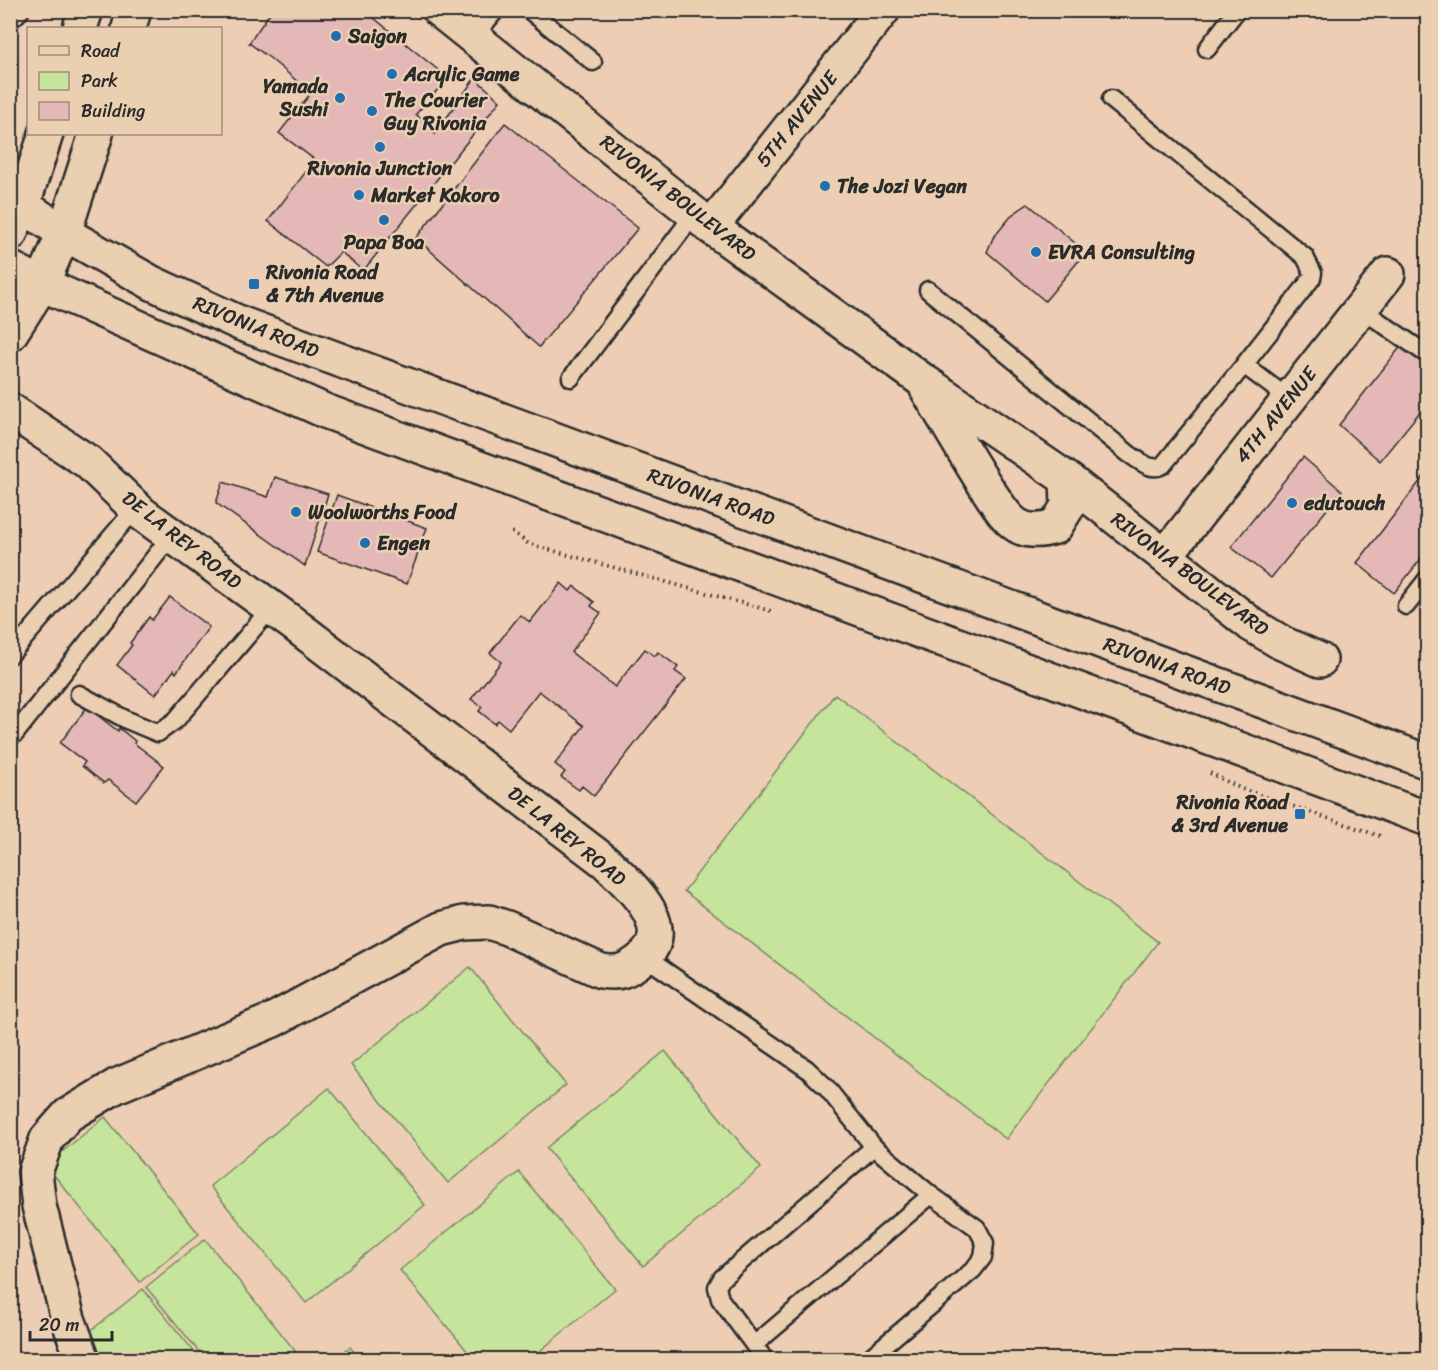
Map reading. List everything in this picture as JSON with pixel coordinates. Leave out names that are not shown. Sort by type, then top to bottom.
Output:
[{"type":"street","points":[[80,27],[86,10]]},
{"type":"street","points":[[129,27],[134,10]]},
{"type":"street","name":"RIVONIA BOULEVARD","points":[[439,10],[703,220],[922,380],[1067,479],[1252,625],[1282,643],[1320,660]]},
{"type":"street","name":"5TH AVENUE","points":[[703,220],[883,10]]},
{"type":"street","points":[[14,213],[46,135]]},
{"type":"street","points":[[10,334],[42,284],[64,232],[96,135]]},
{"type":"street","name":"RIVONIA ROAD","points":[[14,213],[64,232],[152,283],[242,324],[1428,762]]},
{"type":"street","points":[[10,268],[325,411],[1428,819]]},
{"type":"street","name":"4TH AVENUE","points":[[1165,556],[1388,274]]},
{"type":"street","name":"RIVONIA BOULEVARD","points":[[922,380],[983,482],[1005,515],[1016,526],[1028,530],[1055,527],[1068,506],[1067,479]]},
{"type":"street","name":"DE LA REY ROAD","points":[[10,410],[88,462],[136,508],[172,536],[271,608],[607,863],[652,915],[656,932],[645,957]]},
{"type":"street","points":[[83,1359],[62,1296],[39,1206],[35,1172],[47,1139],[68,1115],[116,1086],[273,1020],[441,929],[453,925],[489,922],[601,971],[614,973],[627,970],[645,957]]},
{"type":"lane","points":[[473,38],[496,10]]},
{"type":"lane","points":[[529,10],[593,62]]},
{"type":"lane","points":[[1207,49],[1237,10]]},
{"type":"lane","points":[[928,290],[1129,454],[1149,467],[1157,468],[1163,465],[1312,278],[1313,273],[1305,257],[1111,99]]},
{"type":"lane","points":[[571,378],[703,220]]},
{"type":"lane","points":[[1361,309],[1428,355]]},
{"type":"lane","points":[[1244,365],[1289,399]]},
{"type":"lane","points":[[10,655],[136,508]]},
{"type":"lane","points":[[15,734],[172,536]]},
{"type":"lane","points":[[1406,606],[1428,578]]},
{"type":"lane","points":[[79,694],[126,720],[158,733],[176,720],[271,608]]},
{"type":"lane","points":[[645,957],[807,1069],[826,1087],[874,1147],[931,1195],[977,1228],[985,1243],[983,1257],[973,1270],[867,1359]]},
{"type":"lane","points":[[765,1359],[720,1299],[717,1287],[722,1278],[874,1147]]},
{"type":"lane","points":[[754,1345],[931,1195]]},
{"type":"path","points":[[10,66],[14,16]]},
{"type":"path","points":[[512,532],[529,544],[776,612]]},
{"type":"path","points":[[1201,769],[1242,789],[1389,839]]},
{"type":"green space","points":[[835,694],[1158,942],[1006,1139],[684,891]]},
{"type":"green space","points":[[470,967],[566,1085],[448,1183],[351,1065]]},
{"type":"green space","points":[[665,1051],[761,1168],[643,1266],[546,1148]]},
{"type":"green space","points":[[329,1088],[425,1205],[306,1303],[210,1186]]},
{"type":"green space","points":[[105,1117],[199,1234],[140,1282],[46,1165]]},
{"type":"green space","points":[[519,1172],[615,1289],[530,1359],[474,1359],[400,1270]]},
{"type":"green space","points":[[205,1239],[300,1357],[296,1359],[205,1359],[146,1287]]},
{"type":"green space","points":[[143,1289],[200,1359],[103,1359],[84,1336]]},
{"type":"green space","points":[[350,1347],[360,1359],[334,1359]]},
{"type":"building","name":"Rivonia Junction","points":[[272,10],[364,10],[448,78],[416,114],[435,134],[475,78],[500,101],[363,271],[341,252],[326,267],[268,221],[315,160],[279,133],[311,93],[249,43]]},
{"type":"building","points":[[505,123],[638,228],[539,347],[416,238]]},
{"type":"building","name":"EVRA Consulting","points":[[1028,204],[1086,252],[1045,301],[987,252],[993,238],[1013,214]]},
{"type":"building","points":[[1402,345],[1428,365],[1428,402],[1380,461],[1339,425]]},
{"type":"building","points":[[1303,457],[1342,491],[1271,578],[1231,547]]},
{"type":"building","points":[[1428,471],[1428,550],[1394,593],[1357,563]]},
{"type":"building","points":[[275,477],[328,494],[305,566],[216,503],[223,482],[268,497]]},
{"type":"building","points":[[337,495],[427,528],[407,584],[317,552]]},
{"type":"building","points":[[561,583],[570,591],[574,586],[594,602],[591,606],[601,613],[571,652],[615,687],[645,649],[655,656],[658,652],[678,667],[675,671],[686,679],[594,796],[582,786],[579,790],[561,777],[565,772],[555,764],[584,726],[539,691],[509,729],[498,720],[495,724],[479,711],[482,707],[471,699],[501,662],[490,653],[520,615],[530,622]]},
{"type":"building","points":[[170,597],[209,627],[176,673],[174,670],[155,695],[117,665],[149,617],[152,620]]},
{"type":"building","points":[[87,707],[118,731],[119,728],[164,766],[136,801],[108,780],[104,783],[82,766],[85,762],[60,743]]},
{"type":"place","name":"Saigon","points":[[336,36]]},
{"type":"place","name":"Acrylic Game","points":[[392,74]]},
{"type":"place","name":"Yamada Sushi","points":[[340,98]]},
{"type":"place","name":"The Courier Guy Rivonia","points":[[372,111]]},
{"type":"place","name":"Rivonia Junction","points":[[380,147]]},
{"type":"place","name":"The Jozi Vegan","points":[[825,186]]},
{"type":"place","name":"Market Kokoro","points":[[359,195]]},
{"type":"place","name":"Papa Boa","points":[[384,220]]},
{"type":"place","name":"EVRA Consulting","points":[[1036,252]]},
{"type":"place","name":"Rivonia Road & 7th Avenue","points":[[254,284]]},
{"type":"place","name":"edutouch","points":[[1292,503]]},
{"type":"place","name":"Woolworths Food","points":[[296,512]]},
{"type":"place","name":"Engen","points":[[365,543]]},
{"type":"place","name":"Rivonia Road & 3rd Avenue","points":[[1300,814]]}]
